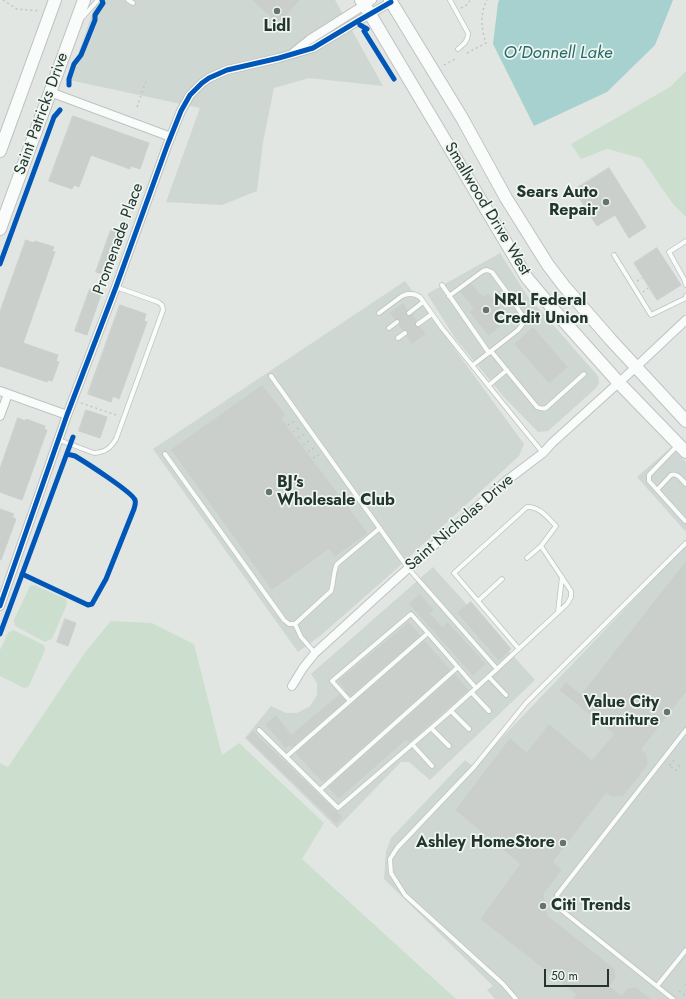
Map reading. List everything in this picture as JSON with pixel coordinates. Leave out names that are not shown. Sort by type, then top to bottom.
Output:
[{"type":"main road","name":"Saint Patricks Drive","points":[[0,152],[54,0]]},
{"type":"main road","name":"Saint Patricks Drive","points":[[0,229],[84,0]]},
{"type":"main road","name":"Smallwood Drive West","points":[[392,1],[462,118],[506,198],[548,265],[564,286],[611,340],[686,421]]},
{"type":"main road","name":"Smallwood Drive West","points":[[367,5],[527,278],[553,310],[619,383],[682,448]]},
{"type":"street","name":"Promenade Place","points":[[0,606],[58,439],[116,287],[170,138],[181,111],[190,95],[202,83],[216,74],[292,54],[309,40],[367,5],[392,1]]},
{"type":"street","points":[[50,92],[170,138]]},
{"type":"street","name":"Saint Nicholas Drive","points":[[292,686],[303,668],[315,653],[408,568],[506,482],[544,453],[552,443],[686,320]]},
{"type":"street","points":[[0,416],[4,393],[67,415]]},
{"type":"lane","points":[[73,29],[98,0]]},
{"type":"lane","points":[[128,0],[133,3]]},
{"type":"lane","points":[[450,0],[468,33],[466,42],[458,49]]},
{"type":"lane","points":[[686,241],[670,252],[686,285]]},
{"type":"lane","points":[[614,255],[651,315],[686,298],[686,296]]},
{"type":"lane","points":[[449,296],[483,271],[487,270],[492,272],[522,315],[522,325],[518,330],[473,365]]},
{"type":"lane","points":[[442,285],[490,352],[538,407],[543,409],[546,408],[584,374]]},
{"type":"lane","points":[[58,439],[94,453],[106,450],[112,446],[116,439],[163,310],[162,305],[158,302],[116,287]]},
{"type":"lane","points":[[379,313],[406,294],[417,295],[544,453]]},
{"type":"lane","points":[[409,312],[423,302]]},
{"type":"lane","points":[[418,324],[432,314]]},
{"type":"lane","points":[[389,328],[397,322]]},
{"type":"lane","points":[[398,338],[405,333]]},
{"type":"lane","points":[[489,385],[507,370]]},
{"type":"lane","points":[[271,376],[408,568],[497,669]]},
{"type":"lane","points":[[682,448],[649,475],[649,481],[685,521]]},
{"type":"lane","points":[[165,454],[284,620],[289,624],[295,624],[331,591],[337,564],[380,528]]},
{"type":"lane","points":[[657,490],[671,475],[674,474],[686,484]]},
{"type":"lane","points":[[519,649],[454,573],[527,507],[532,506],[539,510],[556,526],[540,546],[526,558]]},
{"type":"lane","points":[[516,999],[503,984],[405,895],[391,873],[390,859],[397,848],[474,767],[526,703],[686,543]]},
{"type":"lane","points":[[259,730],[338,808],[451,711],[567,604],[571,597],[571,590],[540,546]]},
{"type":"lane","points":[[558,612],[562,577]]},
{"type":"lane","points":[[478,601],[502,579]]},
{"type":"lane","points":[[350,701],[332,680],[411,614],[476,688]]},
{"type":"lane","points":[[295,624],[301,638],[315,653]]},
{"type":"lane","points":[[286,757],[428,633]]},
{"type":"lane","points":[[320,790],[458,667]]},
{"type":"lane","points":[[489,676],[506,695]]},
{"type":"lane","points":[[471,692],[489,711]]},
{"type":"lane","points":[[451,711],[469,729]]},
{"type":"lane","points":[[431,728],[449,746]]},
{"type":"lane","points":[[673,999],[560,909],[557,896],[686,730]]},
{"type":"lane","points":[[412,744],[432,766]]},
{"type":"lane","points":[[657,986],[686,950]]},
{"type":"path","points":[[3,0],[17,9],[42,11]]},
{"type":"path","points":[[468,4],[470,0]]},
{"type":"path","points":[[467,53],[486,43],[483,37],[482,12],[487,0]]},
{"type":"path","points":[[444,65],[457,58]]},
{"type":"path","points":[[137,107],[146,81]]},
{"type":"path","points":[[523,310],[531,304]]},
{"type":"path","points":[[81,403],[124,418]]},
{"type":"path","points":[[674,760],[669,766],[676,770],[680,765]]},
{"type":"path","points":[[679,991],[686,996]]},
{"type":"shaded area","points":[[97,0],[335,0],[383,86],[309,78],[274,88],[263,142],[257,191],[222,205],[166,202],[200,108],[69,80]]},
{"type":"shaded area","points":[[500,253],[526,294],[598,376],[599,383],[595,389],[548,431],[538,432],[503,396],[455,338],[427,294]]},
{"type":"shaded area","points":[[405,281],[524,444],[519,456],[393,572],[320,636],[298,652],[153,449]]},
{"type":"shaded area","points":[[671,447],[686,462],[685,531],[637,477]]},
{"type":"shaded area","points":[[686,545],[686,999],[495,999],[487,990],[493,986],[384,879],[386,852],[391,838],[465,760],[474,767]]},
{"type":"shaded area","points":[[433,567],[535,680],[430,780],[409,762],[401,762],[337,828],[245,738],[271,706],[286,713],[297,713],[310,706],[317,695],[317,683],[311,674]]},
{"type":"green space","points":[[686,71],[686,217],[673,204],[641,158],[607,149],[581,159],[571,144],[670,87]]},
{"type":"green space","points":[[34,585],[66,599],[67,604],[52,639],[45,642],[15,626],[14,620],[30,586]]},
{"type":"green space","points":[[111,621],[152,623],[194,644],[222,755],[239,743],[324,823],[302,859],[456,999],[0,999],[0,763],[8,767],[86,651]]},
{"type":"green space","points":[[13,630],[44,645],[45,650],[29,686],[24,688],[0,676],[0,650],[8,633]]},
{"type":"water","name":"O'Donnell Lake","points":[[499,0],[673,0],[655,45],[607,92],[534,126],[493,44]]},
{"type":"building","name":"Lidl","points":[[253,0],[299,0],[279,23]]},
{"type":"building","points":[[73,116],[149,143],[140,169],[131,166],[130,169],[91,155],[79,187],[74,185],[72,189],[49,181]]},
{"type":"building","name":"Sears Auto Repair","points":[[609,168],[646,227],[629,238],[615,215],[597,226],[574,190]]},
{"type":"building","points":[[111,230],[123,235],[108,276],[96,272]]},
{"type":"building","points":[[26,240],[34,243],[35,241],[54,247],[52,251],[55,252],[23,343],[58,355],[56,361],[59,362],[52,381],[48,380],[47,382],[0,366],[0,312]]},
{"type":"building","points":[[657,248],[681,285],[657,300],[634,263]]},
{"type":"building","name":"NRL Federal Credit Union","points":[[471,284],[483,298],[488,294],[508,319],[489,335],[470,312],[474,308],[461,292]]},
{"type":"building","points":[[90,289],[101,294],[87,335],[75,331]]},
{"type":"building","points":[[403,304],[407,310],[406,315],[412,315],[416,321],[415,326],[420,327],[425,334],[412,343],[407,336],[408,331],[403,330],[399,325],[400,320],[395,319],[391,313]]},
{"type":"building","points":[[120,305],[146,314],[144,321],[147,322],[119,399],[113,396],[111,402],[88,394]]},
{"type":"building","points":[[533,328],[567,367],[549,383],[515,344]]},
{"type":"building","name":"BJ's Wholesale Club","points":[[262,386],[285,415],[281,419],[367,533],[335,556],[329,548],[272,589],[172,450]]},
{"type":"building","points":[[86,410],[107,417],[100,438],[79,431]]},
{"type":"building","points":[[18,418],[25,421],[26,419],[45,426],[44,429],[47,430],[22,500],[0,492],[0,469]]},
{"type":"building","points":[[0,509],[14,514],[12,517],[16,519],[1,560],[0,560]]},
{"type":"building","points":[[686,562],[686,691],[640,750],[646,754],[647,765],[623,795],[612,796],[606,792],[552,862],[561,870],[543,894],[547,916],[614,969],[615,978],[609,986],[622,997],[627,989],[636,988],[650,999],[573,999],[577,994],[481,919],[521,864],[456,810],[510,739],[527,753],[549,725],[592,761],[615,734],[560,690],[566,683],[581,695]]},
{"type":"building","points":[[420,595],[433,610],[429,613],[442,628],[448,623],[485,664],[473,675],[410,604]]},
{"type":"building","points":[[471,602],[511,649],[499,660],[458,613]]},
{"type":"building","points":[[65,619],[76,623],[68,646],[57,642]]},
{"type":"building","points":[[409,623],[420,636],[350,696],[339,681]]},
{"type":"building","points":[[424,641],[450,670],[324,781],[322,781],[296,753]]},
{"type":"building","points":[[455,675],[468,690],[409,742],[406,739],[339,798],[329,787]]},
{"type":"building","points":[[340,695],[345,701],[292,747],[289,745],[286,748],[266,724],[276,716],[291,735]]},
{"type":"building","points":[[253,732],[342,817],[336,823],[247,738]]},
{"type":"cycle path","points":[[69,85],[69,79],[74,64],[81,55],[95,20],[95,15],[103,3],[102,0]]},
{"type":"cycle path","points":[[0,606],[67,415],[116,287],[167,146],[181,111],[190,95],[209,78],[227,70],[279,58],[313,48],[391,2]]},
{"type":"cycle path","points":[[360,25],[367,29],[364,31],[394,79]]},
{"type":"cycle path","points":[[0,264],[54,117],[60,110]]},
{"type":"cycle path","points":[[0,634],[73,437]]},
{"type":"cycle path","points":[[22,574],[88,605],[92,604],[106,579],[134,509],[135,500],[126,491],[108,477],[80,459],[67,454]]},
{"type":"place","name":"Lidl","points":[[277,11]]},
{"type":"place","name":"Sears Auto Repair","points":[[606,202]]},
{"type":"place","name":"NRL Federal Credit Union","points":[[486,310]]},
{"type":"place","name":"BJ's Wholesale Club","points":[[269,492]]},
{"type":"place","name":"Value City Furniture","points":[[667,712]]},
{"type":"place","name":"Ashley HomeStore","points":[[563,843]]},
{"type":"place","name":"Citi Trends","points":[[543,906]]}]
